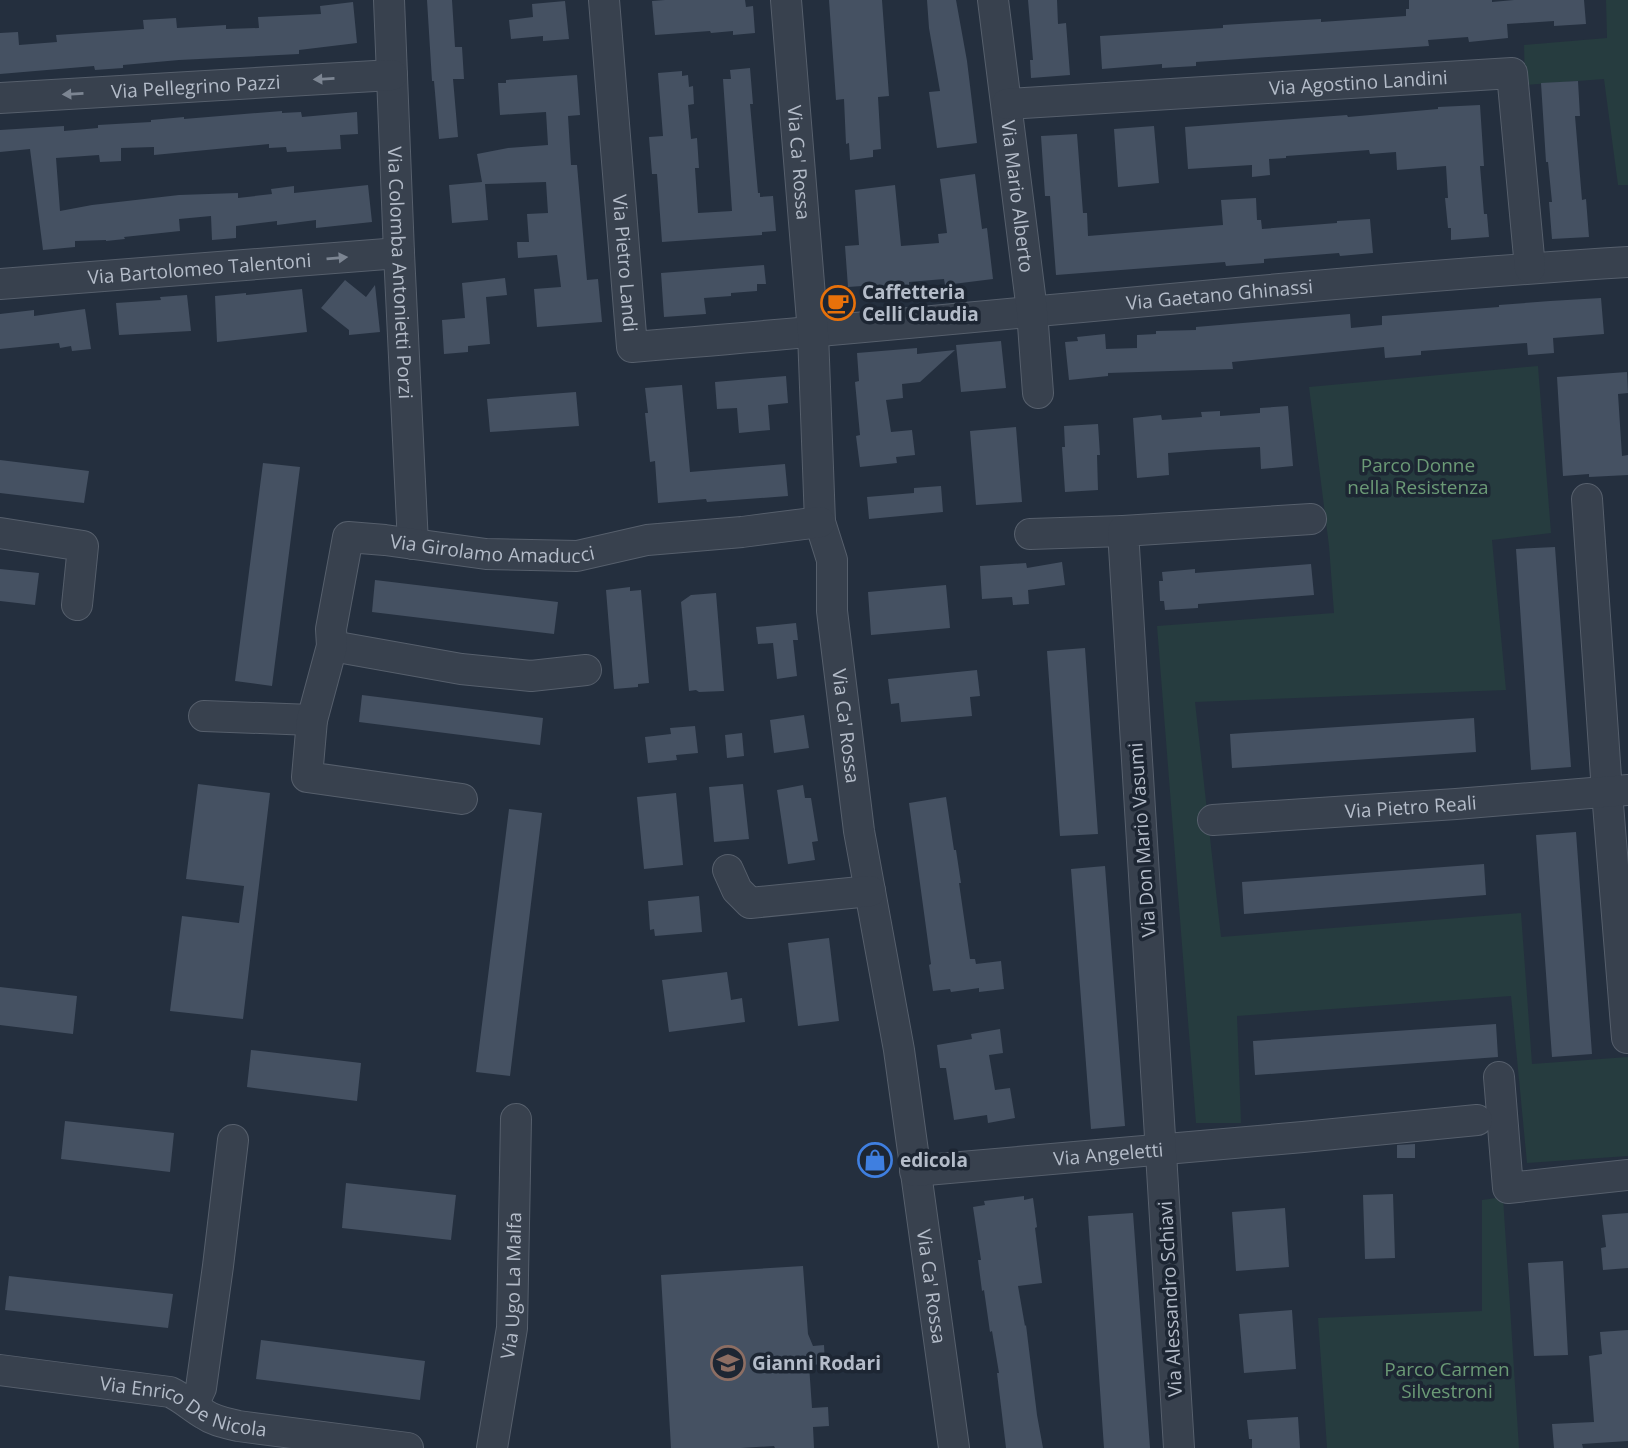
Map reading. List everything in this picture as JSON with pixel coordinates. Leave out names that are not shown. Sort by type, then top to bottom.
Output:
[{"type":"street","name":"Via Colomba Antonietti Porzi","points":[[390,0],[413,544]]},
{"type":"street","name":"Via Pietro Landi","points":[[604,0],[632,347],[813,333]]},
{"type":"street","name":"Via Ca' Rossa","points":[[786,0],[813,333],[820,522],[832,560],[832,611],[859,831],[899,1050],[954,1448]]},
{"type":"street","name":"Via Mario Alberto","points":[[993,0],[1032,311],[1038,393]]},
{"type":"street","name":"Via Agostino Landini","points":[[1007,104],[1512,73],[1530,268]]},
{"type":"street","name":"Via Pellegrino Pazzi","points":[[0,98],[392,75]]},
{"type":"street","name":"Via Bartolomeo Talentoni","points":[[0,284],[399,253]]},
{"type":"street","name":"Via Gaetano Ghinassi","points":[[813,333],[1032,311],[1628,262]]},
{"type":"street","points":[[1587,499],[1617,791],[1627,1038]]},
{"type":"street","points":[[1030,534],[1311,519]]},
{"type":"street","name":"Via Girolamo Amaducci","points":[[462,799],[307,777],[312,720],[332,646],[331,629],[348,537],[486,554],[577,556],[647,540],[820,522]]},
{"type":"street","name":"Via Don Mario Vasumi","points":[[1123,531],[1161,1150]]},
{"type":"street","points":[[0,533],[83,546],[77,605]]},
{"type":"street","points":[[332,646],[461,669],[519,675],[586,670]]},
{"type":"street","points":[[204,716],[312,720]]},
{"type":"street","name":"Via Pietro Reali","points":[[1213,820],[1617,791]]},
{"type":"street","points":[[728,870],[737,890],[750,903],[870,891]]},
{"type":"street","points":[[1499,1077],[1508,1188],[1628,1175]]},
{"type":"street","name":"Via Ugo La Malfa","points":[[492,1448],[512,1328],[516,1119]]},
{"type":"street","name":"Via Angeletti","points":[[915,1171],[1303,1138],[1477,1120]]},
{"type":"street","points":[[193,1405],[201,1388],[233,1140]]},
{"type":"street","name":"Via Alessandro Schiavi","points":[[1161,1150],[1179,1448]]},
{"type":"street","name":"Via Enrico De Nicola","points":[[0,1370],[170,1392],[204,1414],[238,1426],[408,1448]]},
{"type":"green space","points":[[1606,0],[1628,0],[1628,185],[1618,185],[1604,79],[1525,85],[1524,45],[1607,38]]},
{"type":"green space","name":"Parco Donne nella Resistenza","points":[[1538,366],[1551,533],[1492,540],[1506,690],[1195,702],[1221,937],[1521,913],[1532,1064],[1628,1057],[1628,1156],[1527,1163],[1511,996],[1237,1016],[1241,1123],[1196,1123],[1157,626],[1334,613],[1329,546],[1309,387]]},
{"type":"green space","name":"Parco Carmen Silvestroni","points":[[1503,1197],[1519,1448],[1327,1448],[1318,1318],[1482,1311],[1482,1200]]},
{"type":"building","points":[[427,0],[452,0],[455,47],[462,47],[464,79],[453,79],[458,137],[439,139]]},
{"type":"building","points":[[745,0],[746,7],[753,6],[755,33],[733,35],[733,31],[710,31],[655,35],[652,1]]},
{"type":"building","points":[[829,0],[882,0],[889,96],[878,97],[881,149],[873,150],[873,157],[850,160],[849,143],[846,144],[844,99],[836,100]]},
{"type":"building","points":[[927,0],[956,0],[977,143],[937,148],[929,92],[940,91]]},
{"type":"building","points":[[1028,0],[1057,0],[1058,24],[1066,23],[1070,75],[1031,78],[1030,60],[1033,60]]},
{"type":"building","points":[[1409,0],[1584,0],[1586,24],[1554,26],[1554,21],[1507,24],[1508,38],[1469,42],[1468,37],[1428,40],[1429,46],[1196,62],[1196,66],[1162,68],[1162,64],[1102,69],[1100,36],[1223,28],[1223,25],[1406,16]]},
{"type":"building","points":[[565,1],[569,39],[543,41],[543,36],[511,39],[509,20],[533,17],[532,4]]},
{"type":"building","points":[[353,2],[357,43],[299,50],[299,54],[179,60],[95,70],[94,66],[0,74],[0,33],[18,32],[19,45],[57,42],[56,35],[144,29],[143,20],[176,18],[177,28],[226,25],[226,29],[259,28],[258,17],[321,14],[320,6]]},
{"type":"building","points":[[750,68],[753,104],[750,104],[758,193],[760,197],[773,196],[776,231],[762,232],[762,235],[662,242],[657,174],[652,174],[649,137],[663,136],[658,73],[682,71],[682,76],[688,75],[689,87],[693,86],[694,104],[688,105],[691,139],[697,138],[699,168],[695,168],[698,213],[732,211],[723,79],[731,79],[730,70]]},
{"type":"building","points":[[577,75],[580,115],[568,116],[571,165],[577,165],[587,280],[598,279],[602,322],[537,327],[534,289],[561,287],[557,255],[518,258],[517,242],[529,242],[527,214],[548,213],[546,182],[485,184],[488,220],[452,223],[449,185],[482,182],[477,154],[548,145],[546,112],[500,115],[498,83],[506,83],[506,80]]},
{"type":"building","points":[[1578,81],[1580,116],[1575,116],[1582,200],[1586,199],[1589,237],[1552,239],[1549,202],[1552,202],[1546,162],[1541,83]]},
{"type":"building","points":[[1480,105],[1484,166],[1480,166],[1489,237],[1451,240],[1445,198],[1448,198],[1446,166],[1397,170],[1396,152],[1370,154],[1369,150],[1286,156],[1269,159],[1270,175],[1252,177],[1252,165],[1188,169],[1185,127],[1348,117]]},
{"type":"building","points":[[301,112],[302,117],[357,112],[358,134],[340,135],[341,149],[287,152],[286,147],[269,148],[269,144],[154,155],[154,147],[121,148],[121,161],[100,162],[99,155],[56,158],[60,211],[179,195],[238,193],[238,198],[272,194],[271,189],[294,186],[294,193],[368,185],[372,222],[316,228],[316,220],[277,225],[277,221],[236,226],[236,238],[212,240],[211,216],[179,219],[180,231],[106,241],[75,241],[75,247],[43,250],[30,149],[0,152],[0,130],[64,126],[64,131],[151,120]]},
{"type":"building","points":[[1154,126],[1159,183],[1118,187],[1114,129]]},
{"type":"building","points":[[1077,134],[1083,213],[1087,213],[1088,236],[1223,225],[1221,200],[1256,198],[1257,220],[1261,220],[1262,229],[1370,219],[1373,253],[1264,259],[1264,263],[1226,266],[1225,262],[1056,275],[1050,196],[1045,196],[1041,136]]},
{"type":"building","points":[[975,174],[982,229],[987,228],[993,279],[945,285],[944,279],[909,282],[909,287],[862,290],[862,286],[848,287],[845,246],[859,245],[855,190],[895,185],[901,246],[939,243],[938,234],[947,233],[940,179]]},
{"type":"building","points":[[764,265],[766,284],[757,284],[757,291],[704,298],[706,314],[664,317],[661,273]]},
{"type":"building","points":[[505,278],[507,295],[486,297],[490,344],[468,346],[468,352],[444,354],[442,320],[465,318],[462,283]]},
{"type":"building","points":[[345,280],[366,297],[375,285],[380,332],[349,335],[349,330],[321,308]]},
{"type":"building","points":[[302,289],[307,332],[217,342],[215,296]]},
{"type":"building","points":[[187,295],[191,331],[119,335],[116,303]]},
{"type":"building","points":[[1601,298],[1604,334],[1553,338],[1554,353],[1528,355],[1527,343],[1421,351],[1421,355],[1385,358],[1384,347],[1232,362],[1233,369],[1108,373],[1108,376],[1069,380],[1065,342],[1078,341],[1077,337],[1105,334],[1106,349],[1137,348],[1137,335],[1156,334],[1156,331],[1196,330],[1196,327],[1350,314],[1351,328],[1382,325],[1382,316]]},
{"type":"building","points":[[85,309],[91,349],[72,351],[71,346],[60,348],[59,343],[0,349],[0,314],[34,310],[34,316]]},
{"type":"building","points":[[1001,341],[1006,388],[961,392],[956,345]]},
{"type":"building","points":[[917,348],[917,354],[955,350],[920,382],[902,384],[903,398],[886,400],[891,432],[912,430],[915,455],[896,457],[897,463],[860,467],[856,436],[860,435],[855,382],[859,381],[857,353]]},
{"type":"building","points":[[1627,372],[1628,393],[1618,394],[1622,456],[1628,455],[1628,475],[1563,476],[1557,377]]},
{"type":"building","points":[[786,376],[788,403],[768,405],[770,430],[739,433],[737,408],[717,409],[715,382]]},
{"type":"building","points":[[682,385],[690,472],[785,464],[788,496],[658,503],[655,461],[650,462],[645,388]]},
{"type":"building","points":[[576,392],[579,426],[490,432],[487,399]]},
{"type":"building","points":[[1288,406],[1293,466],[1261,469],[1260,447],[1168,453],[1169,475],[1137,478],[1133,418],[1161,415],[1162,420],[1202,417],[1201,412],[1220,411],[1220,416],[1260,413],[1260,408]]},
{"type":"building","points":[[1098,424],[1098,490],[1065,492],[1062,447],[1065,447],[1064,426]]},
{"type":"building","points":[[1016,427],[1022,502],[976,505],[970,431]]},
{"type":"building","points":[[0,460],[89,471],[84,503],[0,493]]},
{"type":"building","points":[[263,463],[300,467],[272,686],[235,681]]},
{"type":"building","points":[[941,486],[943,512],[869,519],[867,497],[914,493],[914,488]]},
{"type":"building","points":[[1555,547],[1571,767],[1531,770],[1516,549]]},
{"type":"building","points":[[1062,562],[1065,585],[1028,590],[1029,604],[1013,605],[1012,597],[982,599],[980,566],[1026,563],[1027,568]]},
{"type":"building","points":[[1311,564],[1314,595],[1198,604],[1198,608],[1165,610],[1164,601],[1160,601],[1159,581],[1163,581],[1162,572],[1195,569],[1195,573]]},
{"type":"building","points":[[0,569],[39,573],[35,605],[0,601]]},
{"type":"building","points":[[375,580],[558,602],[554,634],[372,612]]},
{"type":"building","points":[[946,585],[950,628],[871,635],[868,592]]},
{"type":"building","points":[[630,587],[630,591],[641,590],[649,683],[614,689],[606,590]]},
{"type":"building","points":[[716,593],[724,691],[689,691],[681,602],[691,595]]},
{"type":"building","points":[[796,623],[798,640],[793,640],[797,676],[777,679],[773,643],[758,644],[756,627]]},
{"type":"building","points":[[1085,648],[1098,834],[1060,836],[1047,651]]},
{"type":"building","points":[[977,670],[980,696],[970,697],[972,716],[901,722],[899,703],[891,704],[888,679]]},
{"type":"building","points":[[362,695],[543,718],[540,745],[359,722]]},
{"type":"building","points":[[804,715],[809,748],[774,753],[770,720]]},
{"type":"building","points":[[1474,718],[1476,752],[1232,768],[1230,734]]},
{"type":"building","points":[[695,726],[698,753],[676,755],[677,760],[648,763],[645,737],[671,734],[670,728]]},
{"type":"building","points":[[742,733],[744,756],[727,758],[725,735]]},
{"type":"building","points":[[198,784],[270,793],[243,1019],[170,1011],[182,916],[239,923],[244,886],[186,879]]},
{"type":"building","points":[[743,784],[749,839],[714,842],[709,787]]},
{"type":"building","points":[[803,785],[805,798],[811,798],[818,841],[812,842],[815,860],[788,864],[777,790]]},
{"type":"building","points":[[676,793],[683,865],[644,869],[637,797]]},
{"type":"building","points":[[946,797],[961,883],[970,959],[975,959],[976,964],[1001,961],[1004,989],[979,992],[979,988],[951,992],[950,989],[933,991],[909,803]]},
{"type":"building","points":[[509,809],[542,813],[510,1076],[476,1072]]},
{"type":"building","points":[[1576,832],[1592,1054],[1552,1057],[1536,835]]},
{"type":"building","points":[[1484,864],[1486,895],[1244,914],[1242,882]]},
{"type":"building","points":[[1105,866],[1125,1126],[1091,1129],[1071,869]]},
{"type":"building","points":[[699,896],[702,932],[655,936],[654,929],[650,930],[648,901]]},
{"type":"building","points":[[829,938],[839,1021],[798,1026],[788,943]]},
{"type":"building","points":[[727,972],[731,1000],[742,998],[745,1022],[669,1032],[662,980]]},
{"type":"building","points":[[0,987],[77,996],[73,1034],[0,1025]]},
{"type":"building","points":[[1496,1024],[1498,1057],[1255,1075],[1253,1041]]},
{"type":"building","points":[[1000,1029],[1003,1053],[989,1055],[995,1090],[1010,1088],[1015,1118],[988,1123],[987,1115],[954,1120],[946,1068],[940,1068],[937,1045],[972,1039],[971,1034]]},
{"type":"building","points":[[251,1050],[361,1063],[357,1101],[247,1087]]},
{"type":"building","points":[[65,1121],[174,1133],[170,1172],[61,1159]]},
{"type":"building","points":[[1415,1144],[1415,1158],[1397,1158],[1397,1145]]},
{"type":"building","points":[[346,1183],[456,1195],[451,1240],[342,1228]]},
{"type":"building","points":[[1393,1194],[1395,1258],[1365,1259],[1363,1195]]},
{"type":"building","points":[[1024,1196],[1024,1200],[1033,1198],[1042,1283],[1018,1286],[1043,1448],[1006,1448],[999,1373],[984,1290],[982,1291],[978,1260],[981,1260],[973,1207],[985,1205],[984,1201]]},
{"type":"building","points":[[1285,1208],[1289,1267],[1236,1271],[1232,1212]]},
{"type":"building","points":[[1133,1213],[1150,1448],[1104,1448],[1088,1216]]},
{"type":"building","points":[[1628,1213],[1628,1268],[1603,1270],[1601,1248],[1606,1247],[1602,1215]]},
{"type":"building","points":[[1563,1261],[1568,1355],[1534,1356],[1528,1263]]},
{"type":"building","name":"Gianni Rodari","points":[[803,1266],[808,1334],[813,1346],[824,1345],[825,1364],[809,1365],[812,1408],[828,1407],[829,1426],[813,1427],[814,1448],[671,1448],[661,1275]]},
{"type":"building","points":[[9,1276],[173,1294],[168,1328],[5,1310]]},
{"type":"building","points":[[1292,1310],[1296,1369],[1244,1373],[1239,1314]]},
{"type":"building","points":[[1628,1330],[1628,1441],[1582,1444],[1583,1448],[1554,1448],[1552,1424],[1594,1422],[1589,1356],[1602,1354],[1600,1332]]},
{"type":"building","points":[[261,1340],[425,1361],[420,1400],[256,1379]]},
{"type":"building","points":[[1298,1417],[1300,1448],[1252,1448],[1247,1420]]},
{"type":"place","name":"Caffetteria Celli Claudia","points":[[838,303]]},
{"type":"place","name":"edicola","points":[[875,1160]]},
{"type":"place","name":"Gianni Rodari","points":[[728,1363]]}]
